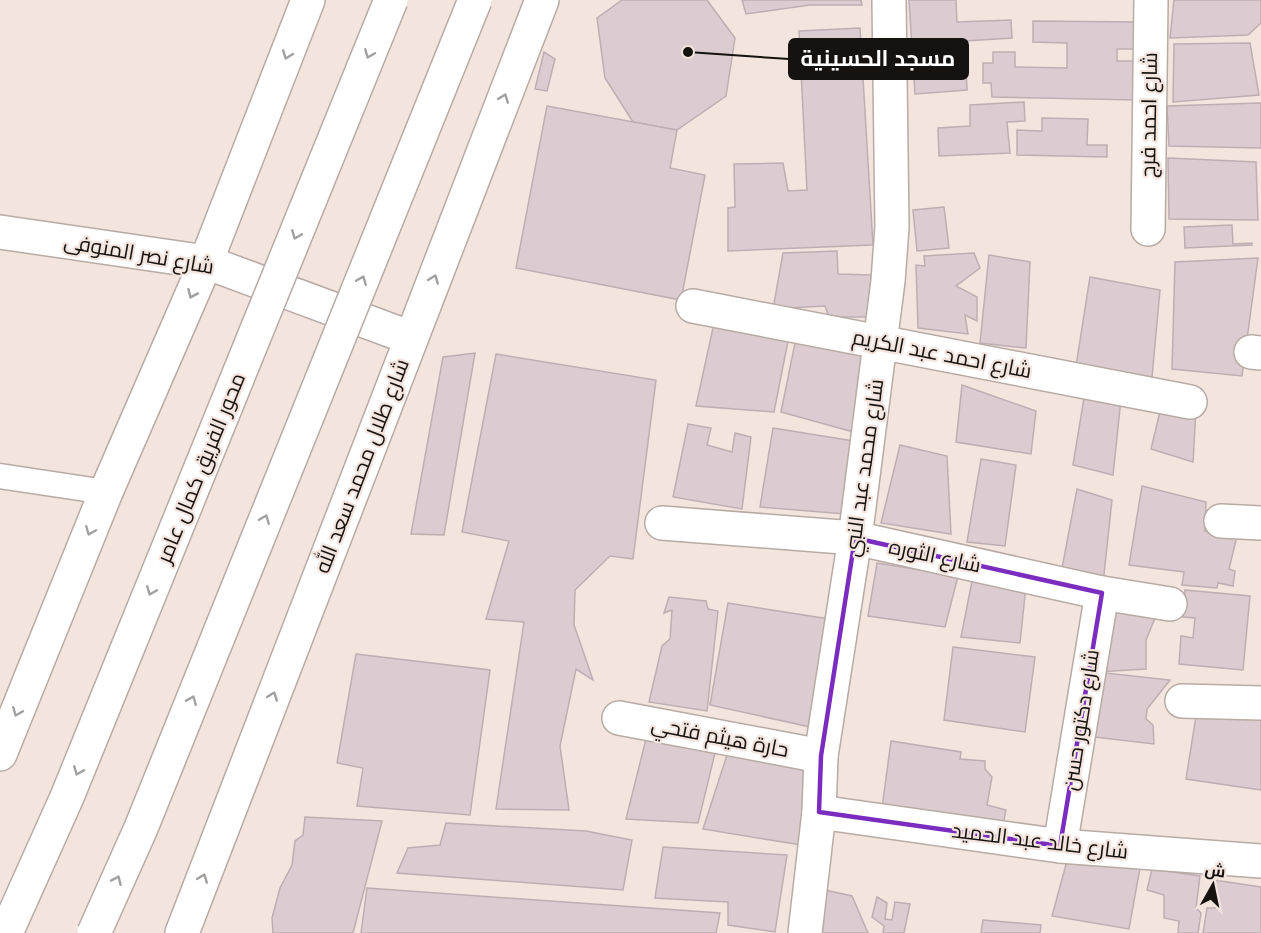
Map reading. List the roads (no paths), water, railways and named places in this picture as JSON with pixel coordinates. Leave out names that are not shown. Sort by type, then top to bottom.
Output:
[{"type":"main road","points":[[0,754],[106,492],[207,262],[308,0]]},
{"type":"main road","name":"محور الفريق كمال عامر","points":[[6,933],[67,797],[391,0]]},
{"type":"main road","points":[[94,933],[145,817],[475,0]]},
{"type":"main road","name":"شارع طلال محمد سعد الله","points":[[182,933],[542,0]]},
{"type":"main road","name":"شارع محمد عبد النبي","points":[[805,933],[819,812],[821,756],[855,538],[888,281],[892,227],[890,0]]},
{"type":"main road","name":"شارع احمد فرج","points":[[1148,229],[1150,0]]},
{"type":"main road","name":"شارع نصر المنوفى","points":[[0,232],[207,262],[411,338]]},
{"type":"main road","name":"شارع احمد عبد الكريم","points":[[693,306],[1190,402]]},
{"type":"main road","points":[[1221,520],[1261,523]]},
{"type":"main road","name":"شارع الثوره","points":[[662,523],[855,538],[1102,593],[1170,604]]},
{"type":"main road","name":"شارع دكتور حسن","points":[[1060,846],[1102,593]]},
{"type":"main road","points":[[1182,701],[1261,703]]},
{"type":"main road","name":"حارة هيثم فتحي","points":[[619,718],[821,756]]},
{"type":"main road","name":"شارع خالد عبد الحميد","points":[[819,812],[1060,846],[1261,861]]},
{"type":"lane","points":[[0,476],[106,492]]},
{"type":"place","name":"مسجد الحسينية","points":[[688,52]]}]
